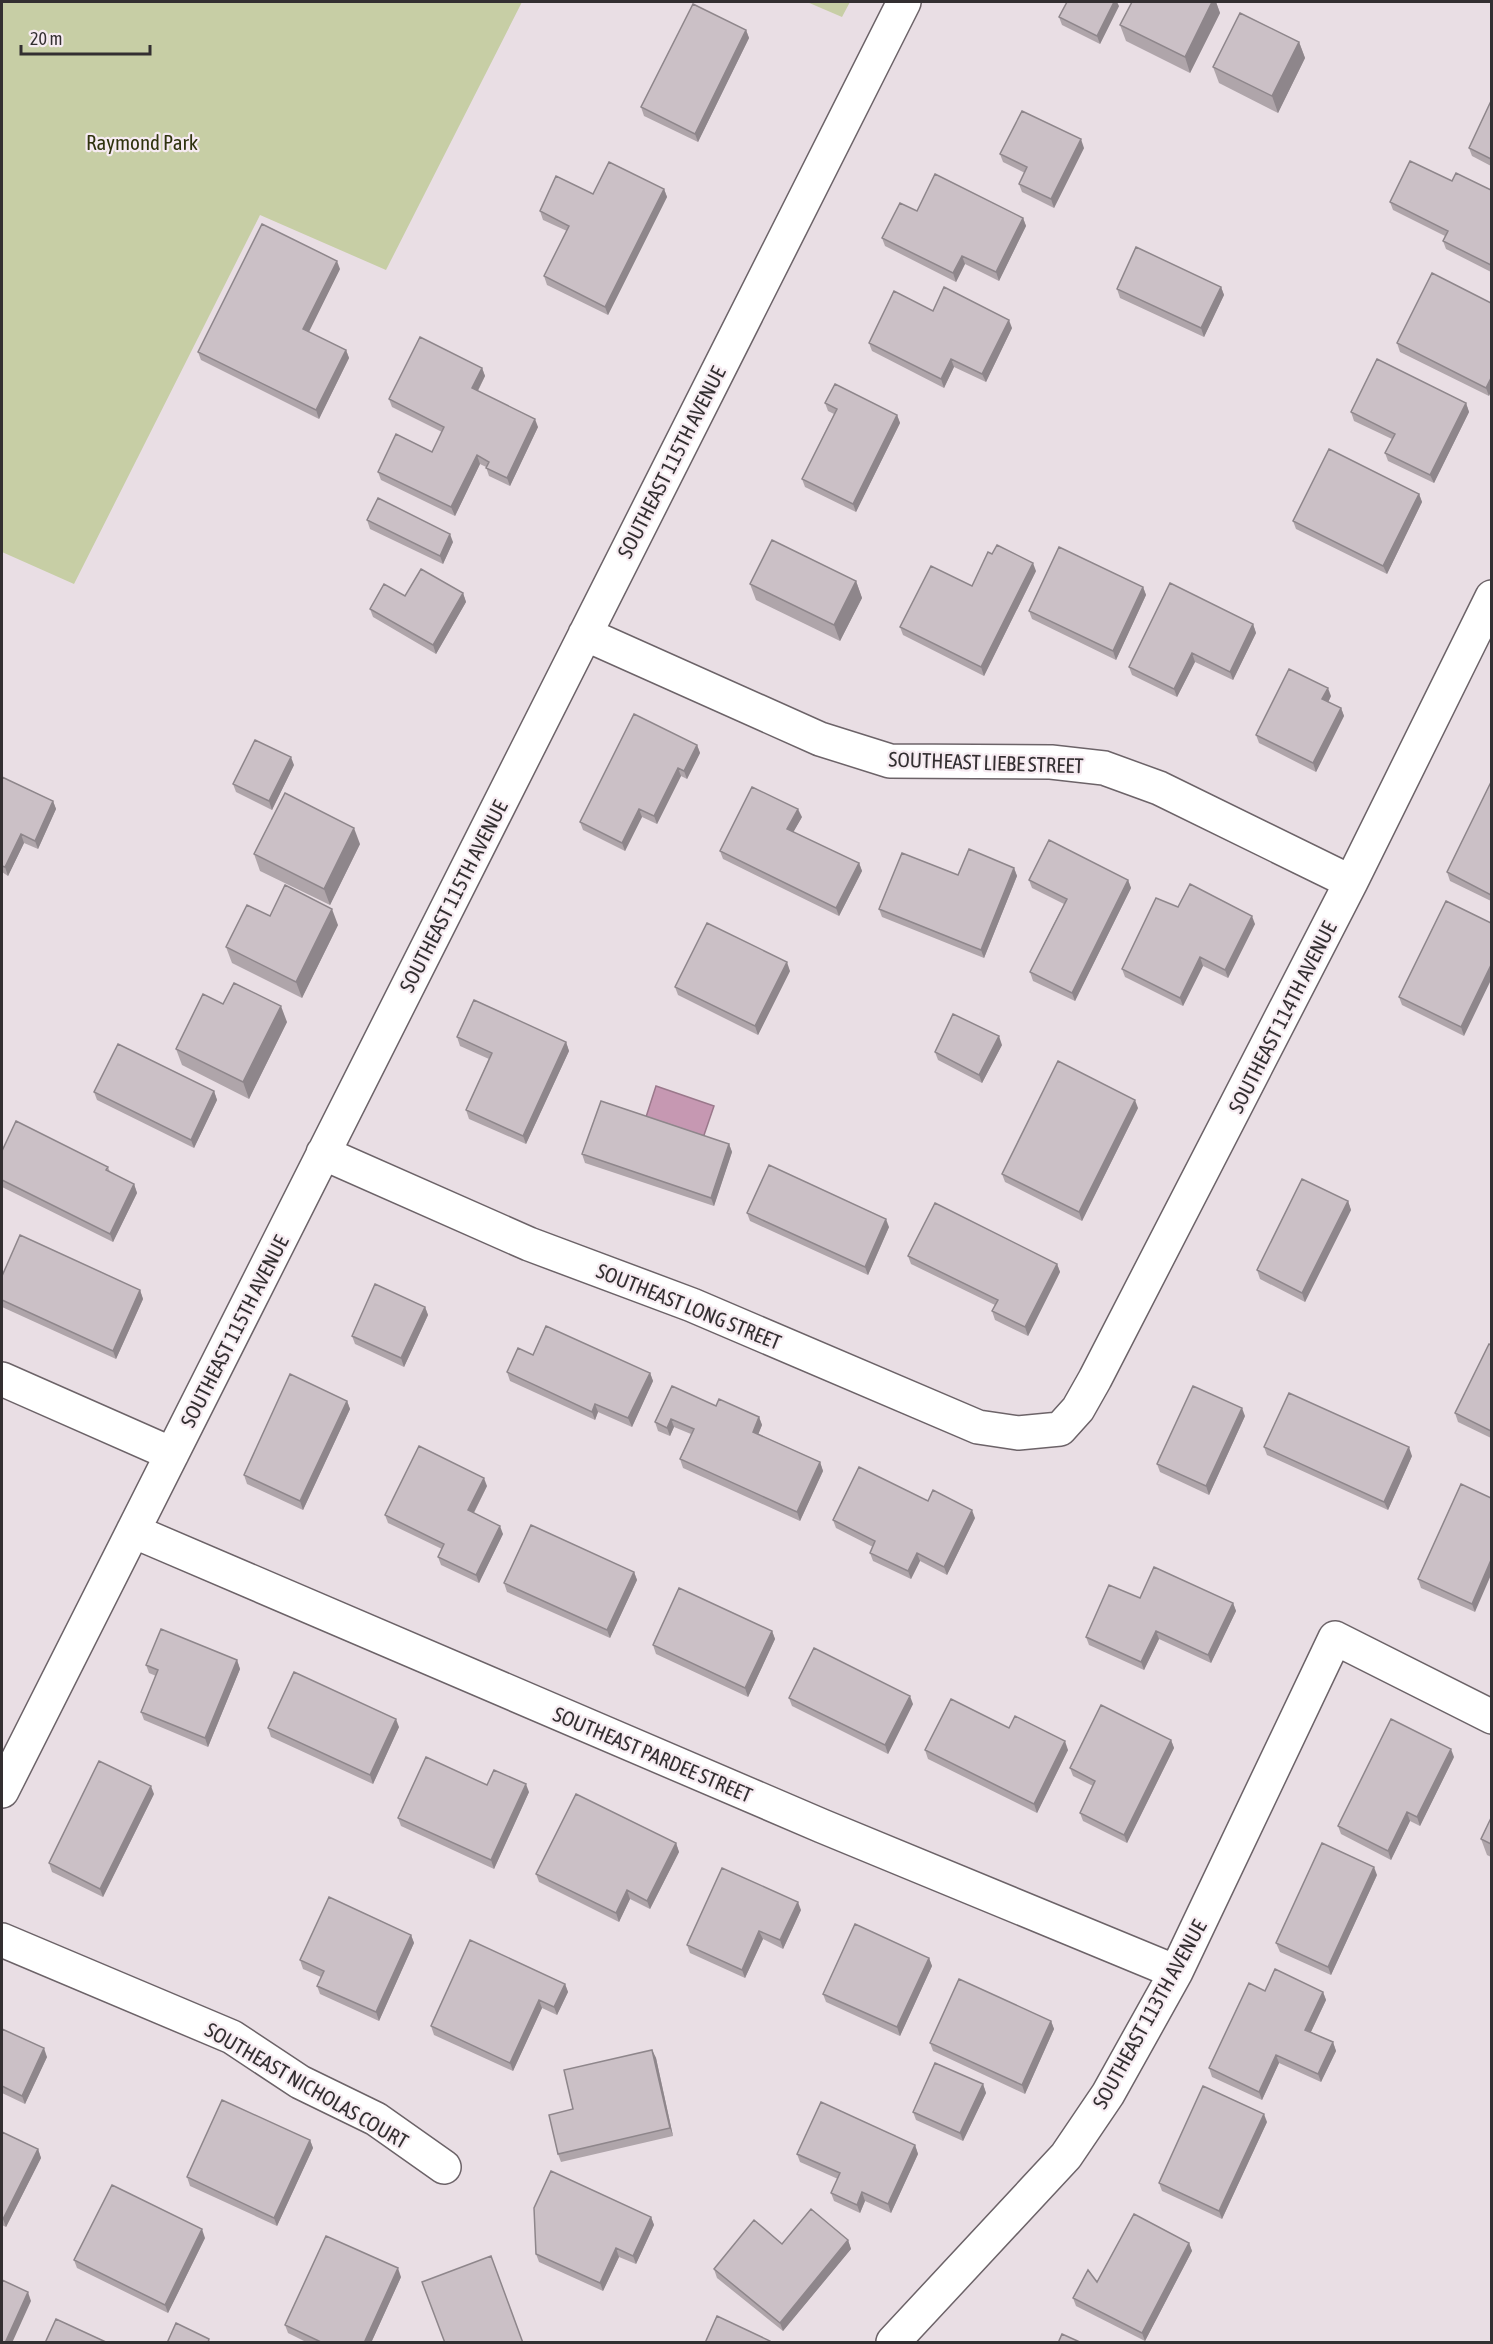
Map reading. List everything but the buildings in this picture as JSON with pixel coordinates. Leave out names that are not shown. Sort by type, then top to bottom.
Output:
[{"type":"street","name":"SOUTHEAST 115TH AVENUE","points":[[2,1791],[904,2]]},
{"type":"street","name":"SOUTHEAST 114TH AVENUE","points":[[1060,1429],[1078,1409],[1095,1379],[1351,882],[1491,597]]},
{"type":"street","name":"SOUTHEAST LIEBE STREET","points":[[585,634],[820,739],[890,761],[1051,762],[1104,768],[1159,788],[1351,882]]},
{"type":"street","name":"SOUTHEAST LONG STREET","points":[[324,1153],[529,1244],[692,1305],[978,1427],[1018,1433],[1060,1429]]},
{"type":"street","points":[[2,1379],[172,1454]]},
{"type":"street","name":"SOUTHEAST PARDEE STREET","points":[[133,1531],[822,1826],[1176,1972]]},
{"type":"street","name":"SOUTHEAST 113TH AVENUE","points":[[894,2343],[1066,2156],[1108,2094],[1176,1972],[1335,1638],[1491,1717]]},
{"type":"street","name":"SOUTHEAST NICHOLAS COURT","points":[[2,1940],[232,2037],[300,2082],[376,2120],[444,2167]]},
{"type":"green space","name":"Raymond Park","points":[[2,2],[522,2],[386,270],[260,215],[74,584],[2,552]]},
{"type":"green space","points":[[807,2],[850,2],[842,17]]},
{"type":"shaded area","points":[[656,1086],[714,1106],[703,1138],[646,1117]]}]
